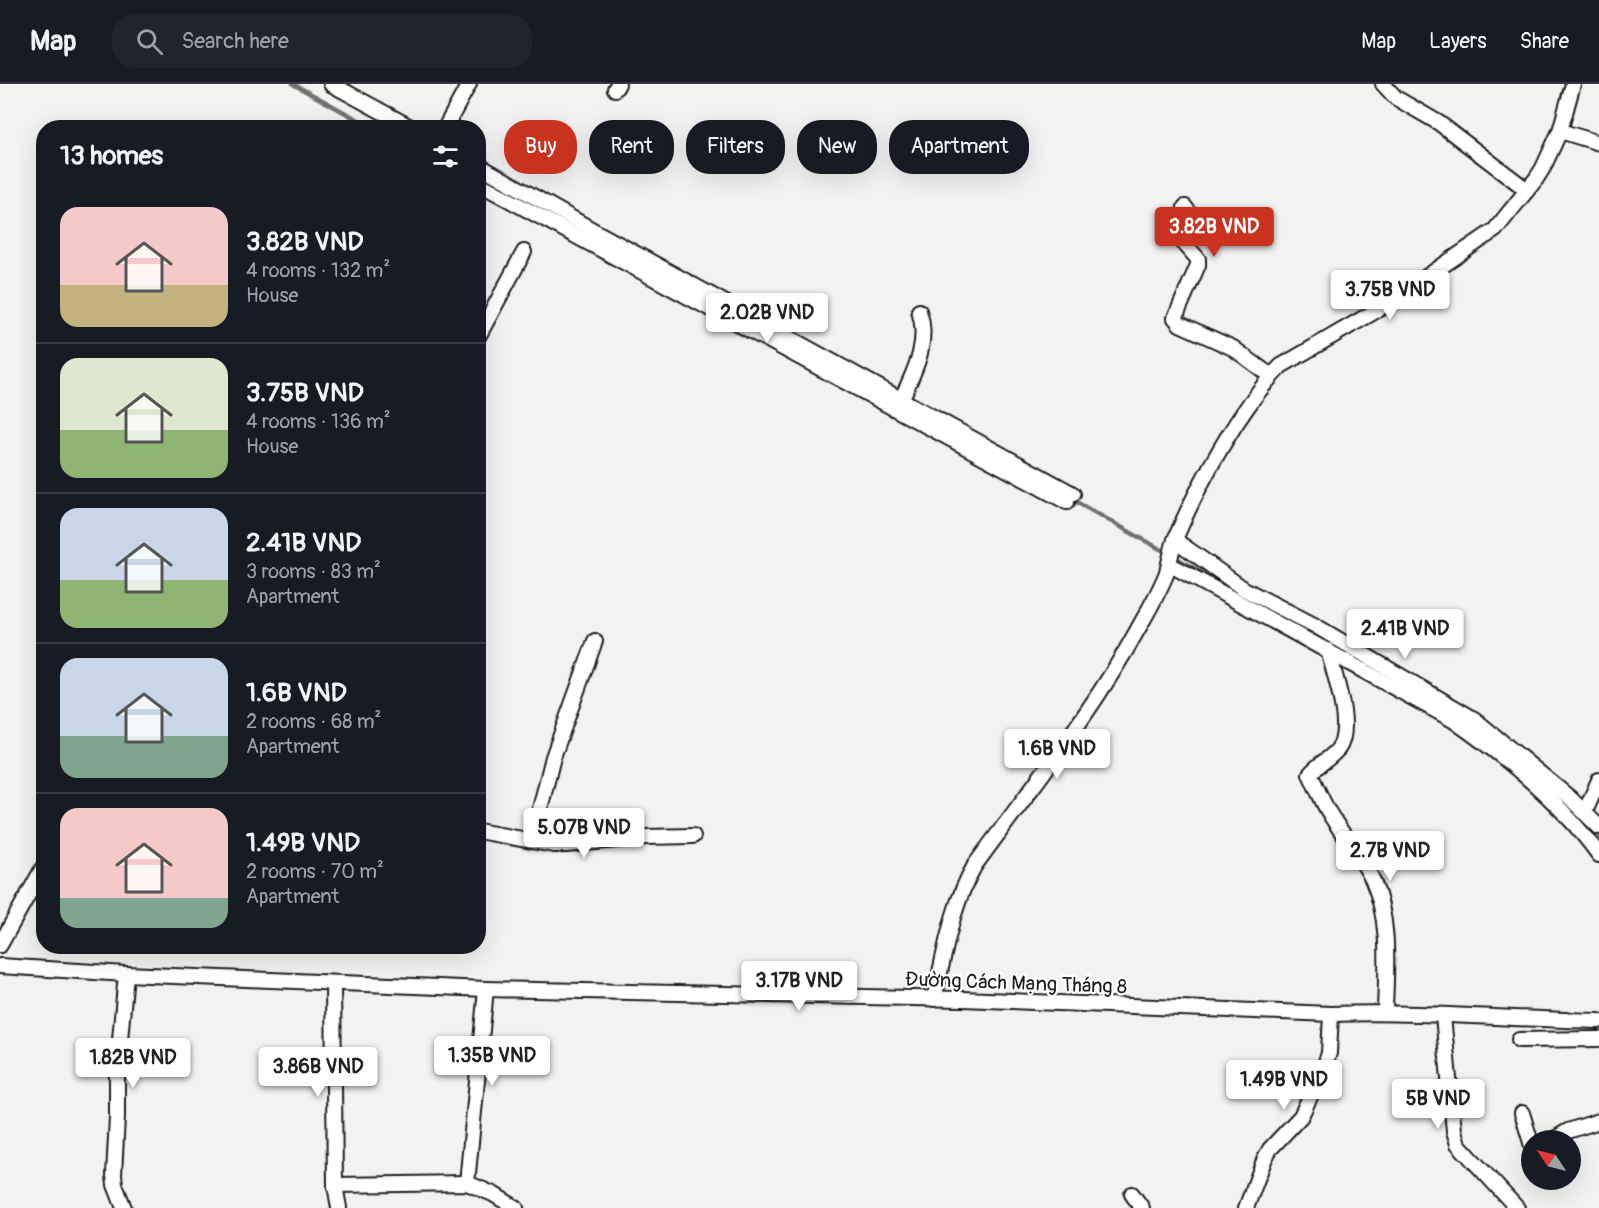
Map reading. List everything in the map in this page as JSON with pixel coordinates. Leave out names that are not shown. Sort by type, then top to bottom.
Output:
[{"type":"street","points":[[332,84],[397,120]]},
{"type":"street","points":[[450,120],[469,84]]},
{"type":"street","points":[[1383,84],[1396,98],[1439,123],[1527,190]]},
{"type":"street","points":[[934,999],[963,885],[975,865],[1096,699],[1139,628],[1159,589],[1172,553],[1213,462],[1271,376],[1291,359],[1379,309],[1487,237],[1543,168],[1560,131],[1573,84]]},
{"type":"street","points":[[1560,131],[1599,143]]},
{"type":"street","points":[[486,169],[901,400],[1070,498],[486,187]]},
{"type":"street","points":[[1185,207],[1193,223],[1183,242],[1198,259],[1198,265],[1175,318],[1183,325],[1233,348],[1271,376]]},
{"type":"street","points":[[486,322],[524,252]]},
{"type":"street","points":[[901,400],[921,355],[923,326],[919,311]]},
{"type":"street","points":[[1172,553],[1328,650],[1453,720],[1493,748],[1547,797],[1599,855]]},
{"type":"street","points":[[1172,553],[1314,625],[1474,719],[1530,764],[1599,827]]},
{"type":"street","points":[[532,841],[553,757],[595,641]]},
{"type":"street","points":[[1328,650],[1345,731],[1337,750],[1316,766],[1310,774],[1327,810],[1364,862],[1379,899],[1387,935],[1385,1012]]},
{"type":"street","points":[[1585,812],[1599,780]]},
{"type":"street","points":[[486,832],[566,845],[646,837],[693,836]]},
{"type":"street","points":[[0,945],[36,881]]},
{"type":"street","name":"Đường Cách Mạng Tháng 8","points":[[0,966],[126,974],[486,989],[934,999],[1331,1014],[1385,1012],[1599,1021]]},
{"type":"street","points":[[124,1208],[115,1185],[114,1175],[117,1072],[126,974]]},
{"type":"street","points":[[333,983],[335,1185],[339,1208]]},
{"type":"street","points":[[467,1183],[486,989]]},
{"type":"street","points":[[1246,1208],[1265,1158],[1270,1149],[1301,1116],[1325,1065],[1329,1053],[1331,1014]]},
{"type":"street","points":[[1443,1016],[1454,1131],[1458,1144],[1517,1208]]},
{"type":"street","points":[[1519,1040],[1599,1039]]},
{"type":"street","points":[[1522,1113],[1527,1130]]},
{"type":"street","points":[[1571,1130],[1599,1121]]},
{"type":"street","points":[[335,1185],[467,1183],[493,1194],[516,1208]]},
{"type":"street","points":[[1132,1194],[1142,1208]]},
{"type":"waterway","points":[[293,84],[358,120]]},
{"type":"waterway","points":[[1069,498],[1237,592]]},
{"type":"waterway","points":[[1255,602],[1341,651]]},
{"type":"waterway","points":[[1579,820],[1599,839]]}]
